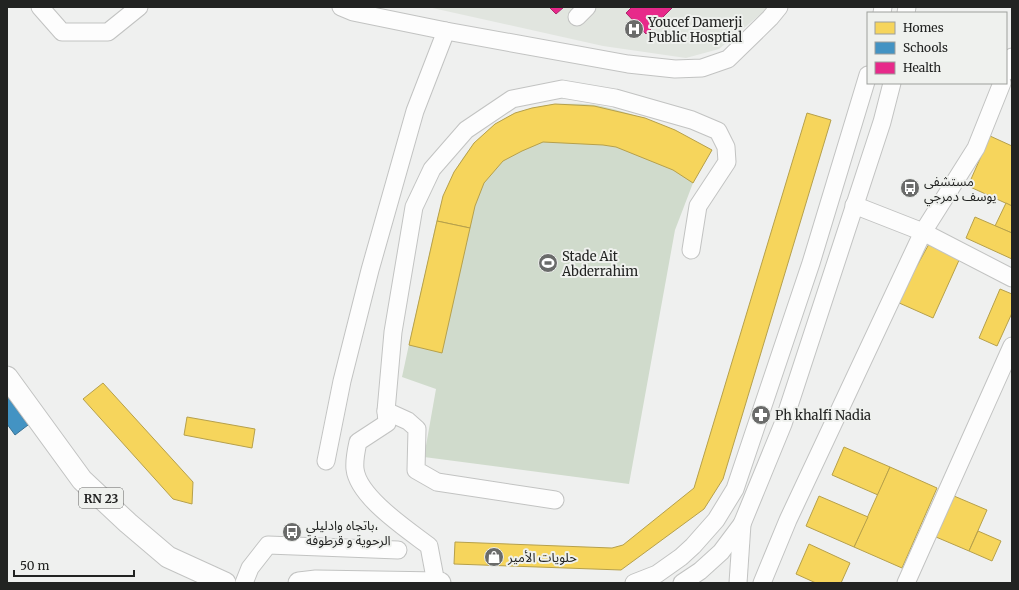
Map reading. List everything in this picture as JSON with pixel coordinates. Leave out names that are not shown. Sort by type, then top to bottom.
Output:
[{"type":"main road","name":"RN 23","points":[[7,378],[82,480],[128,523],[168,557],[226,583]]},
{"type":"main road","points":[[299,583],[316,581],[440,583]]},
{"type":"street","points":[[40,7],[62,32],[108,32],[139,7]]},
{"type":"street","points":[[341,7],[353,12],[446,31],[628,64],[675,69],[702,68],[728,59],[770,18],[779,7]]},
{"type":"street","points":[[326,461],[342,381],[370,270],[415,111],[446,31]]},
{"type":"street","points":[[1007,70],[1012,57]]},
{"type":"street","points":[[634,583],[657,574],[681,557],[693,546],[716,520],[735,490],[811,263],[867,78]]},
{"type":"street","points":[[682,583],[700,571],[721,552],[742,524],[783,424],[882,122],[892,84]]},
{"type":"street","points":[[762,583],[788,520],[923,232],[976,148],[1002,84]]},
{"type":"street","points":[[436,583],[429,546],[385,512],[362,488],[355,471],[355,459],[358,442],[387,423],[386,411],[393,332],[414,207],[432,169],[466,130],[512,99],[562,89],[615,98],[692,120],[718,131],[726,147],[727,162],[698,206],[691,250]]},
{"type":"street","points":[[856,114],[882,122]]},
{"type":"street","points":[[854,205],[923,232],[1012,278]]},
{"type":"street","points":[[906,583],[1012,346]]},
{"type":"street","points":[[386,411],[408,421],[417,429],[416,470],[437,482],[555,500]]},
{"type":"street","points":[[738,583],[742,524]]},
{"type":"street","points":[[244,583],[250,568],[268,545],[398,550]]},
{"type":"shaded area","name":"Youcef Damerji Public Hosptial","points":[[428,7],[769,7],[719,49],[686,58],[603,46]]},
{"type":"green space","name":"Stade Ait Abderrahim","points":[[555,104],[590,104],[631,114],[685,136],[712,150],[693,183],[675,230],[629,484],[424,457],[436,389],[402,377],[435,228],[445,193],[452,176],[472,146],[486,132],[497,124],[521,111]]},
{"type":"building: Homes","points":[[555,104],[594,106],[645,118],[675,130],[712,150],[693,183],[673,170],[616,147],[543,142],[503,161],[484,183],[475,206],[470,228],[437,221],[443,196],[454,172],[474,143],[495,124],[515,113]]},
{"type":"building: Homes","points":[[807,113],[831,120],[723,479],[704,509],[621,570],[454,564],[455,542],[612,548],[623,545],[694,488]]},
{"type":"building: Homes","points":[[990,136],[1012,146],[1012,206],[968,186]]},
{"type":"building: Homes","points":[[1006,203],[1012,206],[1012,233],[995,226]]},
{"type":"building: Homes","points":[[975,217],[1012,233],[1012,259],[966,238]]},
{"type":"building: Homes","points":[[437,221],[470,228],[442,353],[409,345]]},
{"type":"building: Homes","points":[[929,244],[960,258],[933,318],[897,302]]},
{"type":"building: Homes","points":[[1000,289],[1012,294],[1012,313],[997,346],[979,338]]},
{"type":"building: Homes","points":[[103,383],[193,482],[192,504],[173,499],[83,399]]},
{"type":"building: Homes","points":[[187,417],[255,429],[252,448],[184,435]]},
{"type":"building: Homes","points":[[844,447],[890,467],[878,495],[832,475]]},
{"type":"building: Homes","points":[[890,467],[937,488],[902,568],[854,547]]},
{"type":"building: Homes","points":[[819,496],[868,517],[854,547],[806,526]]},
{"type":"building: Homes","points":[[954,496],[987,510],[969,551],[936,537]]},
{"type":"building: Homes","points":[[978,531],[1001,541],[992,561],[969,551]]},
{"type":"building: Homes","points":[[809,544],[850,563],[841,583],[816,583],[796,574]]},
{"type":"building: Schools","points":[[7,396],[28,425],[15,435],[7,424]]},
{"type":"building: Health","points":[[549,7],[564,7],[556,14]]},
{"type":"building: Health","points":[[632,7],[673,7],[646,34],[626,13]]},
{"type":"place","name":"Youcef Damerji Public Hosptial","points":[[634,29]]},
{"type":"place","name":"مستشفى يوسف دمرجي","points":[[910,188]]},
{"type":"place","name":"Stade Ait Abderrahim","points":[[548,263]]},
{"type":"place","name":"Ph khalfi Nadia","points":[[761,415]]},
{"type":"place","name":"باتجاه وادليلي، الرحوية و قرطوفة","points":[[292,532]]},
{"type":"place","name":"حلويات الأمير","points":[[494,557]]}]
